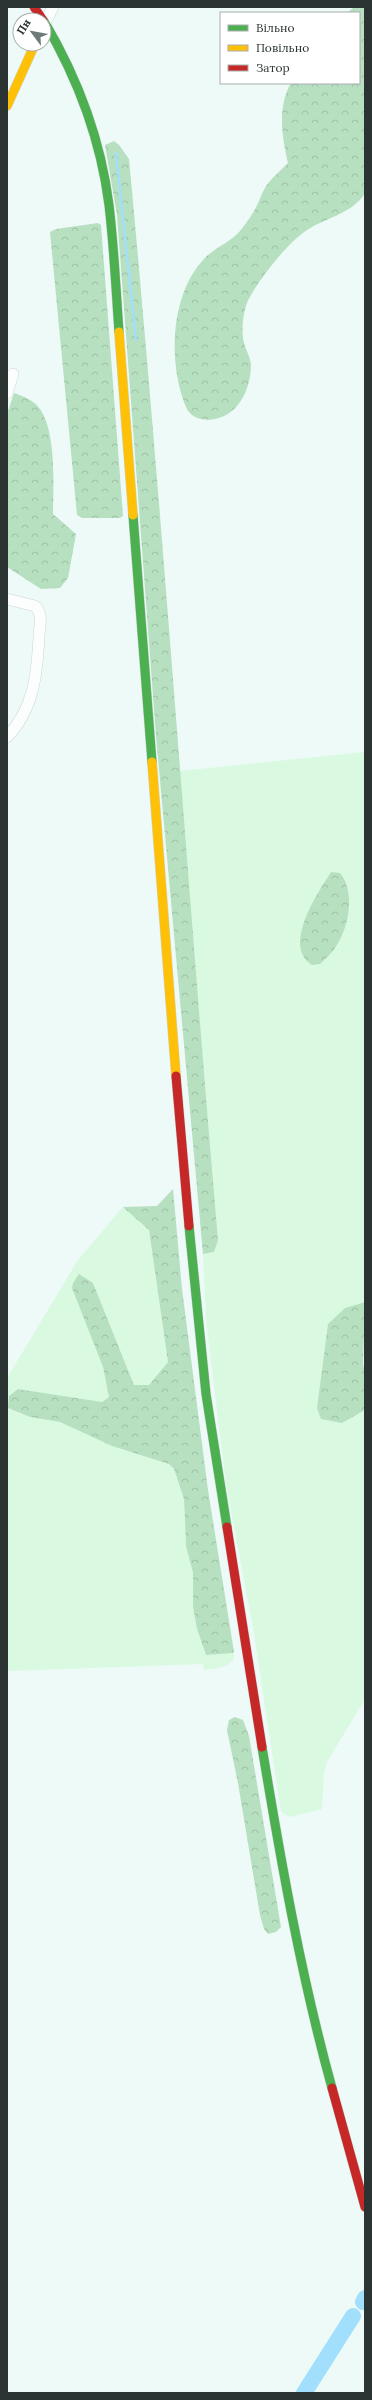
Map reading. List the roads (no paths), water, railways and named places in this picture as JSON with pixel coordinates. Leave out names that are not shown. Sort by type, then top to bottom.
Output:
[{"type":"main road","points":[[52,38],[69,69],[88,114],[101,158],[109,205],[186,1200],[206,1394],[269,1797],[298,1953],[315,2026],[365,2207]]},
{"type":"main road","points":[[7,106],[31,52]]},
{"type":"street","points":[[7,393],[12,374]]},
{"type":"street","points":[[7,599],[35,606],[41,616],[37,676],[27,708],[15,729],[7,737]]},
{"type":"waterway","points":[[116,153],[136,340]]},
{"type":"waterway","points":[[363,2302],[365,2298]]},
{"type":"waterway","points":[[304,2393],[353,2316]]}]
